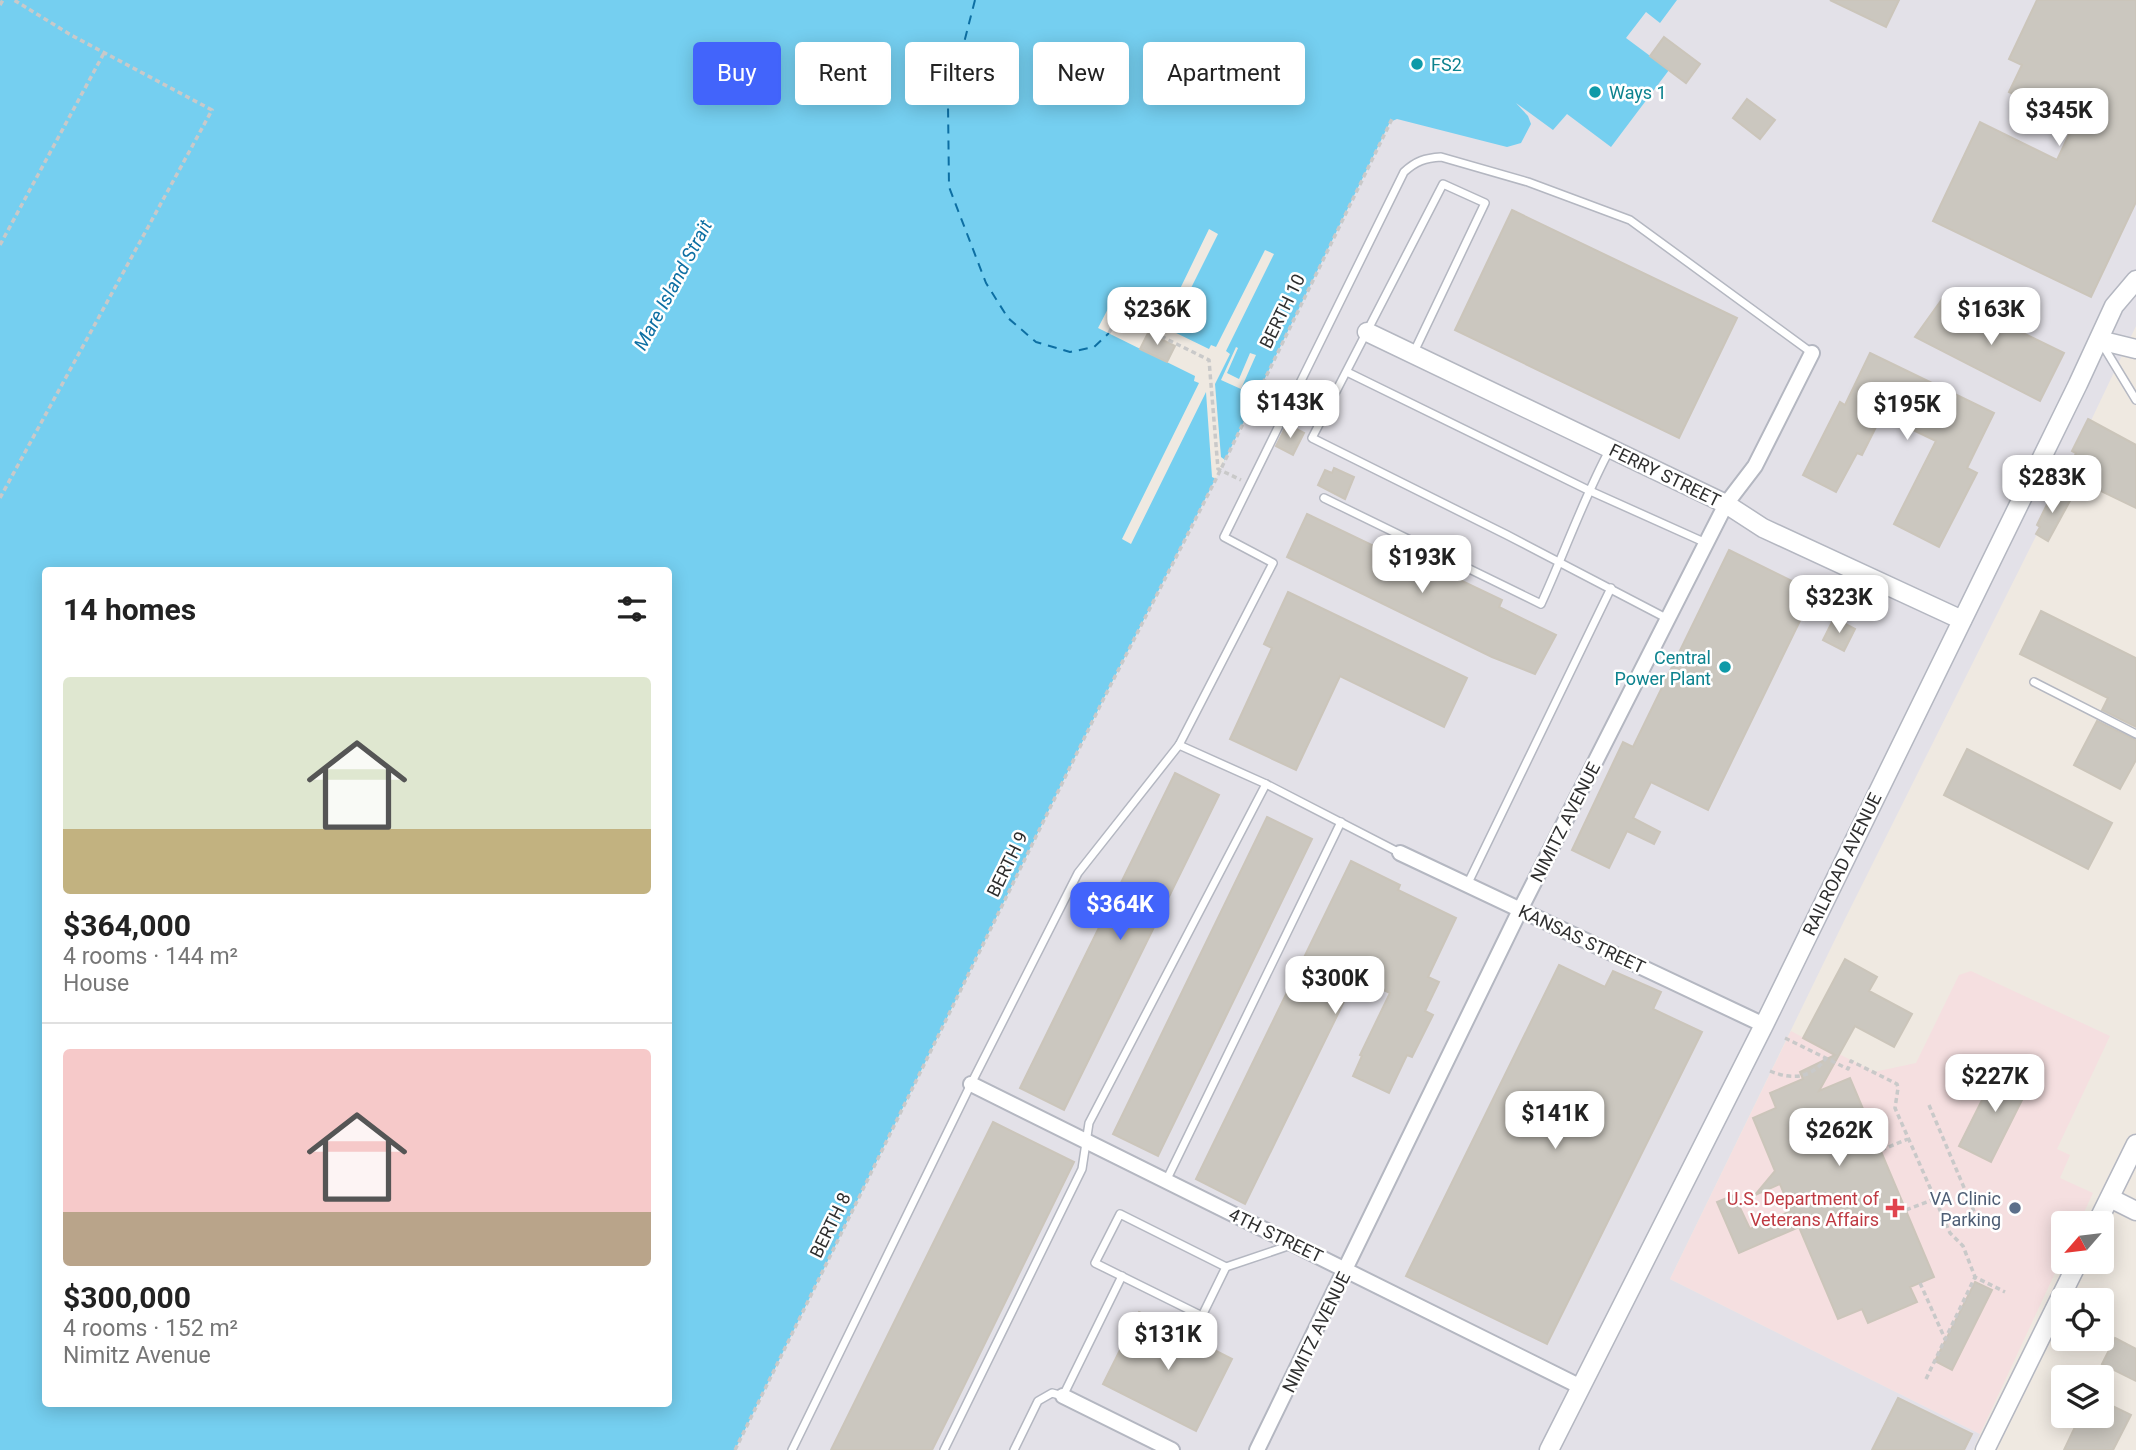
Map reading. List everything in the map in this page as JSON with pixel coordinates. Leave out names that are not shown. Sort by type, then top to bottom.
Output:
[{"type":"street","name":"RAILROAD AVENUE","points":[[1549,1450],[1764,1025],[2114,306],[2136,280]]},
{"type":"street","name":"FERRY STREET","points":[[1367,332],[1726,505],[1763,528],[1962,620]]},
{"type":"street","points":[[2099,340],[2136,349]]},
{"type":"street","name":"NIMITZ AVENUE","points":[[1257,1450],[1520,910],[1706,543],[1726,505],[1755,466],[1812,353]]},
{"type":"street","name":"KANSAS STREET","points":[[1400,853],[1764,1025]]},
{"type":"street","name":"4TH STREET","points":[[971,1084],[1581,1387]]},
{"type":"street","points":[[2103,1211],[2136,1144]]},
{"type":"street","points":[[2110,1198],[2136,1211]]},
{"type":"street","points":[[1985,1450],[2072,1274]]},
{"type":"street","points":[[1063,1396],[1172,1450]]},
{"type":"lane","points":[[792,1450],[971,1084],[1078,873],[1179,745],[1273,563],[1224,537],[1404,172],[1414,163],[1433,157],[1456,160],[1528,182],[1630,220],[1812,353]]},
{"type":"lane","points":[[1413,354],[1485,203],[1443,184],[1312,438],[1668,619]]},
{"type":"lane","points":[[2099,340],[2136,400]]},
{"type":"lane","points":[[1347,372],[1588,490],[1706,543]]},
{"type":"lane","points":[[1324,498],[1541,604],[1588,490],[1610,449]]},
{"type":"lane","points":[[1467,885],[1611,588]]},
{"type":"lane","points":[[2034,682],[2136,734]]},
{"type":"lane","points":[[1179,745],[1266,784],[1400,853]]},
{"type":"lane","points":[[944,1450],[1082,1169],[1089,1123],[1266,784]]},
{"type":"lane","points":[[1166,1181],[1341,822]]},
{"type":"lane","points":[[1226,1267],[1120,1214],[1095,1263],[1202,1316],[1226,1267],[1293,1244]]},
{"type":"lane","points":[[1014,1450],[1038,1401],[1052,1394],[1063,1396],[1122,1276]]},
{"type":"path","points":[[0,5],[3,0]]},
{"type":"path","points":[[0,498],[212,110],[104,53],[14,0]]},
{"type":"path","points":[[0,245],[104,53]]},
{"type":"path","name":"BERTH 10","points":[[1102,702],[1220,470],[1392,119]]},
{"type":"path","points":[[1109,333],[1118,314],[1209,360],[1217,458],[1220,470],[1226,472]]},
{"type":"path","name":"BERTH 9","points":[[937,1038],[1102,702]]},
{"type":"path","name":"BERTH 8","points":[[735,1450],[937,1038]]},
{"type":"path","points":[[1785,1038],[1848,1069],[1852,1061],[1896,1084],[1898,1088],[1895,1108],[1950,1233],[1963,1246],[1975,1277],[2006,1292]]},
{"type":"path","points":[[1770,1071],[1795,1077],[1814,1071],[1826,1058]]},
{"type":"path","points":[[1929,1105],[1982,1230]]},
{"type":"path","points":[[1881,1150],[1908,1139]]},
{"type":"path","points":[[1906,1210],[1935,1199]]},
{"type":"path","points":[[1926,1379],[1975,1277]]},
{"type":"path","points":[[1920,1283],[1945,1339]]},
{"type":"shaded area","points":[[1655,0],[2136,0],[2136,326],[2037,534],[1844,921],[1670,1279],[1980,1434],[1973,1450],[735,1450],[1390,122],[1392,119],[1510,98],[1646,12]]},
{"type":"shaded area","name":"U.S. Department of Veterans Affairs","points":[[1971,971],[2110,1036],[2057,1149],[2070,1155],[2060,1178],[2093,1193],[2085,1211],[2051,1211],[2051,1274],[2055,1274],[1980,1434],[1670,1279],[1791,1031],[1874,1072],[1916,1063],[1959,975]]},
{"type":"water","name":"Mare Island Strait","points":[[0,0],[1677,0],[1660,23],[1646,12],[1626,38],[1669,70],[1611,147],[1567,114],[1553,130],[1516,103],[1528,116],[1531,124],[1521,143],[1507,147],[1397,119],[1390,122],[1225,460],[1102,702],[735,1450],[0,1450]]},
{"type":"pier","points":[[1209,229],[1218,234],[1170,330],[1209,349],[1211,345],[1216,347],[1265,250],[1274,254],[1226,351],[1230,354],[1215,384],[1221,457],[1225,460],[1216,479],[1212,477],[1206,392],[1131,544],[1122,539],[1199,383],[1194,381],[1195,376],[1098,328],[1112,301],[1162,326]]},
{"type":"pier","points":[[1236,347],[1238,348],[1227,373],[1239,379],[1250,353],[1256,355],[1241,389],[1221,380]]},
{"type":"building","points":[[1830,0],[1899,0],[1886,27]]},
{"type":"building","points":[[2037,0],[2136,0],[2136,202],[2091,297],[1933,221],[1980,122],[2057,160],[2074,124],[2009,92],[2022,65],[2009,59]]},
{"type":"building","points":[[1664,37],[1700,64],[1686,83],[1650,56]]},
{"type":"building","points":[[1747,99],[1775,120],[1760,139],[1733,118]]},
{"type":"building","points":[[1512,210],[1737,318],[1679,438],[1455,330]]},
{"type":"building","points":[[1945,295],[2064,353],[2040,401],[1915,337]]},
{"type":"building","points":[[1148,333],[1175,346],[1167,362],[1140,349]]},
{"type":"building","points":[[1870,353],[1994,413],[1967,468],[1977,473],[1939,547],[1894,524],[1936,441],[1882,415],[1862,455],[1857,453],[1836,492],[1803,475],[1840,402],[1845,405]]},
{"type":"building","points":[[2088,419],[2136,445],[2136,508],[2072,477],[2079,463],[2073,460],[2076,453],[2072,451]]},
{"type":"building","points":[[1287,424],[1304,433],[1293,455],[1276,446]]},
{"type":"building","points":[[1334,468],[1354,477],[1345,499],[1318,485],[1325,470],[1332,473]]},
{"type":"building","points":[[2054,490],[2071,499],[2048,541],[2036,534],[2040,527],[2037,525]]},
{"type":"building","points":[[1307,514],[1430,573],[1433,567],[1502,600],[1499,607],[1556,635],[1535,674],[1492,657],[1287,557]]},
{"type":"building","name":"Central Power Plant","points":[[1729,550],[1814,592],[1708,810],[1651,782],[1633,818],[1660,832],[1654,844],[1627,831],[1609,868],[1572,850],[1623,742],[1633,747]]},
{"type":"building","points":[[1288,592],[1467,678],[1444,727],[1340,676],[1296,770],[1230,739],[1272,648],[1264,644]]},
{"type":"building","points":[[2041,611],[2136,658],[2136,727],[2102,710],[2108,698],[2020,654]]},
{"type":"building","points":[[1834,618],[1855,629],[1844,651],[1823,640]]},
{"type":"building","points":[[2097,721],[2136,740],[2136,760],[2120,789],[2074,765]]},
{"type":"building","points":[[1967,749],[2112,823],[2088,869],[1944,795]]},
{"type":"building","points":[[1175,773],[1219,795],[1064,1110],[1020,1088]]},
{"type":"building","points":[[1267,817],[1312,839],[1158,1156],[1113,1134]]},
{"type":"building","points":[[1351,861],[1400,885],[1398,890],[1456,918],[1428,977],[1439,982],[1425,1011],[1433,1015],[1412,1057],[1407,1055],[1389,1093],[1353,1076],[1362,1056],[1360,1055],[1390,993],[1356,977],[1245,1204],[1196,1179]]},
{"type":"building","points":[[1845,959],[1877,977],[1869,991],[1912,1014],[1894,1047],[1855,1026],[1819,1091],[1850,1078],[1934,1277],[1910,1287],[1917,1302],[1868,1323],[1862,1309],[1838,1319],[1799,1227],[1739,1253],[1717,1202],[1734,1195],[1750,1229],[1791,1211],[1780,1184],[1755,1195],[1775,1171],[1753,1118],[1776,1108],[1770,1093],[1803,1079],[1800,1072],[1835,1055],[1803,1038]]},
{"type":"building","points":[[1559,965],[1605,987],[1613,971],[1661,992],[1653,1009],[1702,1032],[1547,1344],[1406,1276]]},
{"type":"building","points":[[1999,1066],[2031,1082],[1991,1162],[1959,1146]]},
{"type":"building","points":[[993,1122],[1074,1162],[957,1400],[932,1450],[831,1450]]},
{"type":"building","points":[[1975,1282],[1992,1290],[1952,1370],[1935,1361]]},
{"type":"building","points":[[1139,1312],[1232,1359],[1196,1431],[1103,1384]]},
{"type":"building","points":[[2115,1338],[2136,1349],[2136,1381],[2114,1370],[2114,1365],[2102,1364],[2108,1351],[2114,1351]]},
{"type":"building","points":[[1898,1398],[1972,1434],[1964,1450],[1872,1450]]},
{"type":"building","points":[[2114,1407],[2131,1415],[2113,1450],[2064,1450],[2075,1428],[2114,1428]]},
{"type":"ferry route","points":[[975,0],[948,105],[949,187],[986,283],[1008,318],[1036,342],[1070,352],[1094,347],[1109,333]]},
{"type":"place","name":"FS2","points":[[1417,64]]},
{"type":"place","name":"Ways 1","points":[[1595,92]]},
{"type":"place","name":"Central Power Plant","points":[[1725,667]]},
{"type":"place","name":"U.S. Department of Veterans Affairs","points":[[1895,1208]]},
{"type":"place","name":"VA Clinic Parking","points":[[2015,1208]]}]
